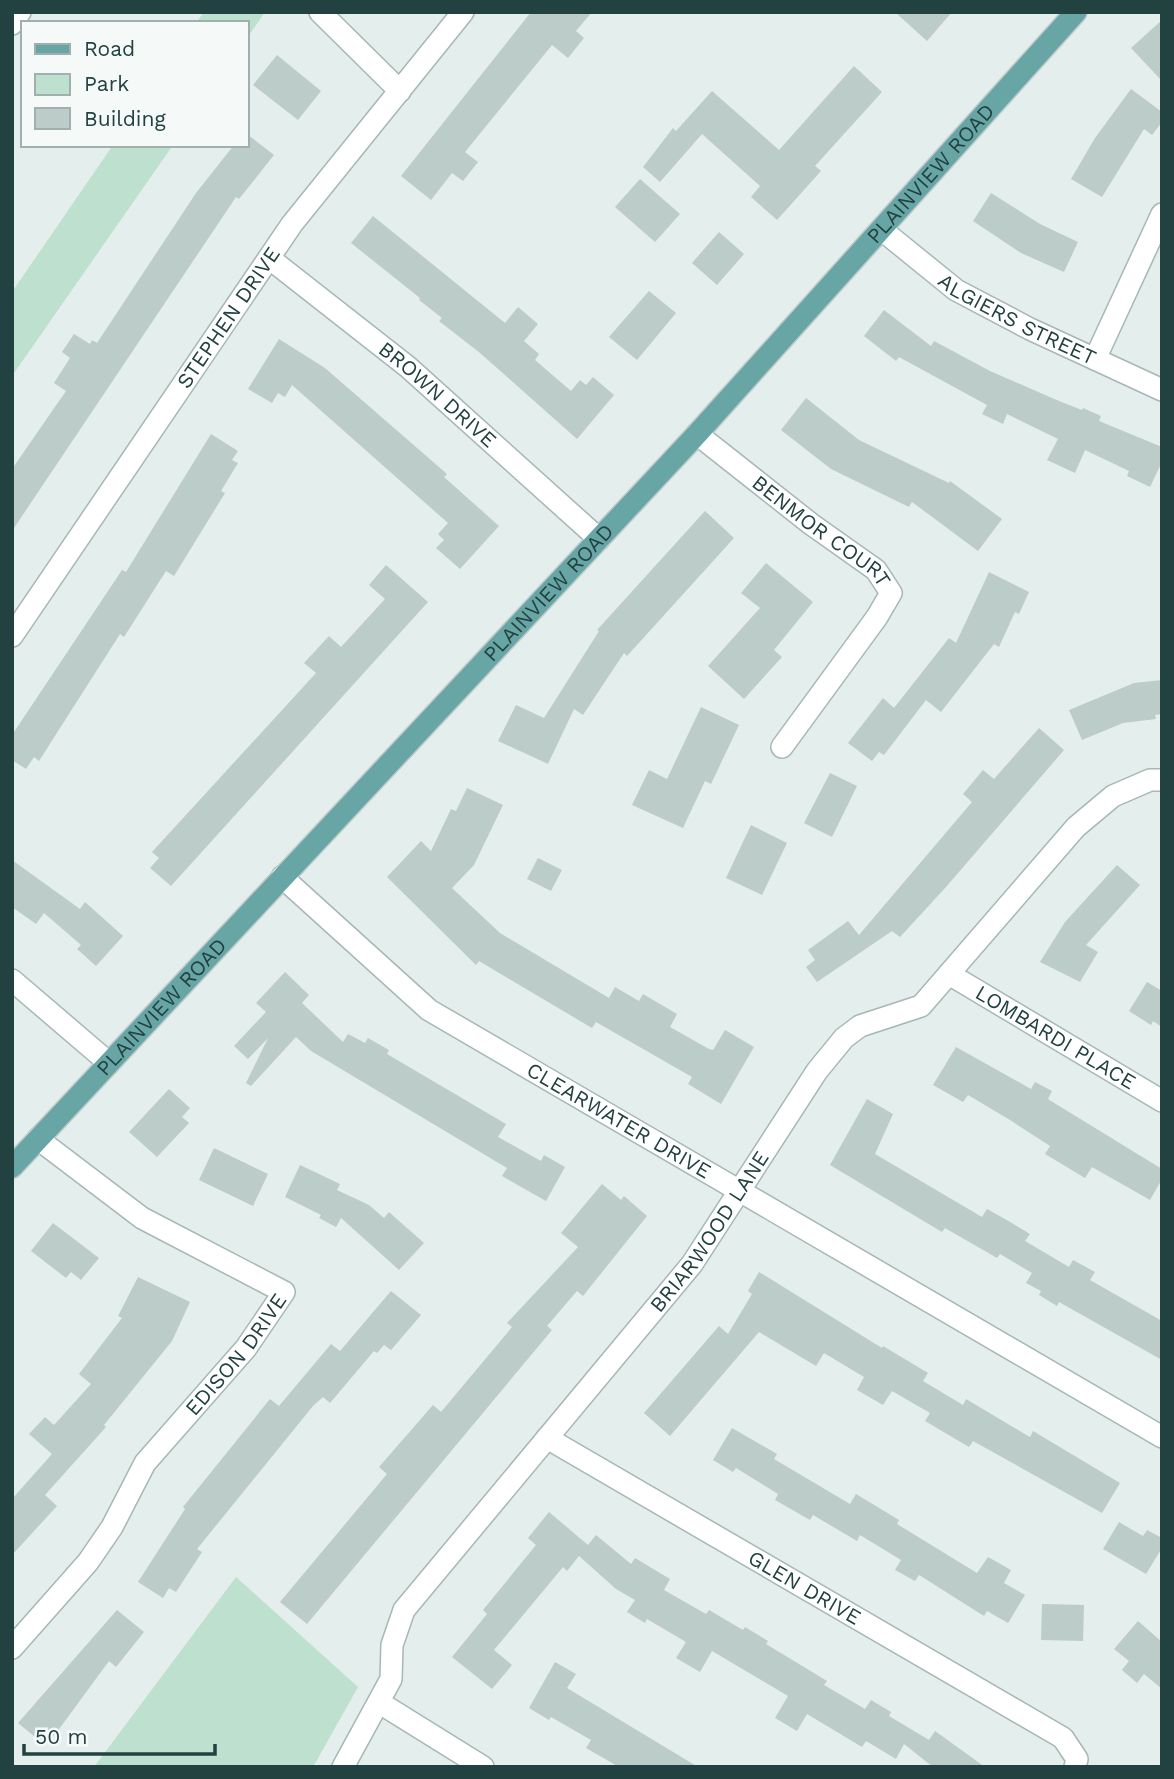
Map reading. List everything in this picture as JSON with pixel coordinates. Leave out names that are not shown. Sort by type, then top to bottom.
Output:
[{"type":"main road","name":"PLAINVIEW ROAD","points":[[12,1167],[697,434],[1076,12]]},
{"type":"street","points":[[12,24],[20,12]]},
{"type":"street","points":[[320,12],[400,91]]},
{"type":"street","name":"STEPHEN DRIVE","points":[[12,636],[292,224],[463,12]]},
{"type":"street","points":[[1095,359],[1162,214]]},
{"type":"street","name":"ALGIERS STREET","points":[[882,230],[956,290],[1162,390]]},
{"type":"street","name":"BROWN DRIVE","points":[[270,258],[408,367],[599,540]]},
{"type":"street","name":"BENMOR COURT","points":[[697,434],[811,524],[876,570],[891,593],[877,617],[782,747]]},
{"type":"street","name":"BRIARWOOD LANE","points":[[343,1767],[391,1679],[391,1645],[404,1610],[692,1264],[817,1071],[844,1038],[860,1026],[921,1006],[1076,827],[1113,796],[1150,780],[1162,780]]},
{"type":"street","name":"CLEARWATER DRIVE","points":[[282,877],[429,1010],[1162,1437]]},
{"type":"street","name":"LOMBARDI PLACE","points":[[948,974],[1162,1101]]},
{"type":"street","points":[[12,980],[108,1063]]},
{"type":"street","name":"EDISON DRIVE","points":[[12,1648],[88,1562],[112,1527],[145,1463],[246,1348],[284,1292],[142,1218],[38,1139]]},
{"type":"street","name":"GLEN DRIVE","points":[[547,1438],[1063,1738],[1077,1759],[1075,1767]]},
{"type":"street","points":[[380,1703],[483,1767]]},
{"type":"green space","points":[[204,12],[265,12],[248,37],[248,21],[197,21]]},
{"type":"green space","points":[[112,147],[172,147],[12,376],[12,292]]},
{"type":"green space","points":[[236,1577],[358,1687],[313,1767],[94,1767]]},
{"type":"building","points":[[531,12],[592,12],[576,31],[584,38],[568,58],[552,45],[465,152],[478,162],[463,181],[452,173],[431,200],[401,176]]},
{"type":"building","points":[[895,12],[952,12],[927,41]]},
{"type":"building","points":[[1162,20],[1162,81],[1131,48]]},
{"type":"building","points":[[277,55],[321,91],[298,120],[253,85]]},
{"type":"building","points":[[854,66],[882,92],[815,166],[821,171],[777,220],[751,197],[760,186],[702,134],[660,182],[643,167],[673,128],[676,131],[712,91],[779,150]]},
{"type":"building","points":[[1131,89],[1162,112],[1162,122],[1152,135],[1144,129],[1102,197],[1071,179],[1095,138]]},
{"type":"building","points":[[248,135],[274,155],[239,199],[236,197],[12,531],[12,469],[66,391],[54,383],[70,358],[62,352],[74,334],[90,344],[92,340],[97,343],[196,193],[232,147],[248,147]]},
{"type":"building","points":[[640,179],[680,214],[655,242],[615,207]]},
{"type":"building","points":[[991,193],[1040,224],[1078,242],[1064,272],[1021,253],[973,221]]},
{"type":"building","points":[[373,216],[505,323],[518,307],[538,324],[524,341],[539,354],[535,360],[571,391],[580,380],[586,385],[593,377],[614,395],[577,439],[480,353],[439,321],[442,318],[419,300],[420,298],[351,243]]},
{"type":"building","points":[[719,232],[744,254],[717,285],[692,263]]},
{"type":"building","points":[[649,291],[676,313],[637,360],[609,337]]},
{"type":"building","points":[[884,310],[931,346],[934,341],[990,371],[1059,401],[1082,410],[1083,408],[1101,416],[1099,421],[1162,447],[1162,462],[1150,487],[1127,476],[1129,471],[1085,450],[1075,473],[1047,460],[1058,439],[1007,414],[1003,424],[982,414],[987,405],[899,357],[896,361],[864,336]]},
{"type":"building","points":[[279,339],[325,368],[447,474],[444,477],[499,526],[460,569],[436,548],[444,540],[438,534],[448,523],[292,385],[285,397],[278,393],[272,403],[248,389]]},
{"type":"building","points":[[806,398],[859,440],[949,483],[950,481],[1002,519],[978,551],[912,502],[909,507],[831,469],[781,430]]},
{"type":"building","points":[[211,434],[238,451],[232,460],[238,463],[221,491],[225,493],[174,576],[166,571],[124,637],[120,634],[39,761],[34,757],[26,769],[12,760],[12,735],[122,570],[126,572]]},
{"type":"building","points":[[705,511],[734,538],[627,656],[624,653],[583,715],[574,709],[548,764],[498,741],[516,705],[544,718],[599,631],[597,630]]},
{"type":"building","points":[[766,563],[813,602],[774,650],[782,657],[744,699],[708,666],[760,608],[741,593]]},
{"type":"building","points":[[386,565],[428,602],[171,886],[150,868],[159,858],[152,852],[316,673],[304,663],[329,636],[341,647],[385,599],[369,585]]},
{"type":"building","points":[[989,572],[1029,592],[1019,614],[1015,612],[999,647],[994,644],[941,712],[926,700],[884,755],[879,752],[872,761],[848,743],[883,698],[894,708],[949,638],[956,643]]},
{"type":"building","points":[[1162,680],[1162,714],[1155,715],[1156,719],[1123,723],[1082,740],[1069,710],[1134,683]]},
{"type":"building","points":[[701,707],[739,725],[711,784],[705,781],[683,828],[632,805],[649,770],[667,779]]},
{"type":"building","points":[[1039,728],[1064,750],[946,887],[900,937],[892,931],[817,982],[806,967],[815,960],[808,950],[848,921],[859,935],[972,802],[963,794],[983,770],[994,779]]},
{"type":"building","points":[[830,773],[857,786],[832,837],[804,823]]},
{"type":"building","points":[[467,788],[503,805],[474,865],[452,888],[500,933],[609,998],[615,987],[639,1001],[643,994],[677,1014],[670,1027],[709,1049],[713,1050],[725,1030],[754,1047],[721,1104],[688,1084],[692,1077],[596,1022],[592,1028],[479,961],[476,965],[387,877],[421,841],[431,851],[451,809],[456,811]]},
{"type":"building","points":[[751,825],[787,843],[762,895],[726,878]]},
{"type":"building","points":[[538,858],[562,870],[551,891],[527,879]]},
{"type":"building","points":[[12,860],[80,909],[85,902],[123,936],[96,966],[77,949],[81,945],[44,913],[36,924],[12,907]]},
{"type":"building","points":[[1117,865],[1140,885],[1086,945],[1098,952],[1080,982],[1040,962],[1065,922]]},
{"type":"building","points":[[285,972],[309,995],[302,1003],[343,1042],[348,1034],[365,1043],[368,1038],[389,1050],[387,1054],[506,1124],[498,1137],[541,1161],[544,1155],[565,1167],[546,1201],[502,1176],[507,1168],[311,1051],[296,1037],[251,1086],[246,1083],[268,1038],[248,1059],[234,1046],[266,1012],[256,1003]]},
{"type":"building","points":[[1147,982],[1162,991],[1162,1027],[1153,1021],[1151,1025],[1129,1011]]},
{"type":"building","points":[[956,1047],[1031,1089],[1035,1082],[1052,1091],[1048,1099],[1162,1169],[1162,1179],[1150,1200],[1092,1167],[1085,1178],[1045,1154],[1050,1146],[1010,1120],[968,1095],[963,1102],[933,1085]]},
{"type":"building","points":[[169,1089],[190,1108],[182,1117],[189,1123],[157,1157],[129,1132]]},
{"type":"building","points":[[867,1099],[893,1114],[875,1154],[982,1217],[987,1209],[1005,1219],[1030,1234],[1025,1241],[1069,1267],[1073,1260],[1095,1272],[1090,1280],[1162,1321],[1162,1360],[1059,1302],[1057,1306],[1039,1295],[1041,1291],[1026,1283],[1032,1273],[1000,1254],[997,1258],[945,1228],[942,1232],[830,1165]]},
{"type":"building","points":[[214,1148],[268,1174],[253,1206],[199,1180]]},
{"type":"building","points":[[300,1165],[340,1184],[337,1190],[369,1205],[384,1218],[389,1212],[424,1243],[399,1270],[341,1218],[336,1227],[319,1218],[321,1215],[285,1197]]},
{"type":"building","points":[[602,1184],[621,1200],[624,1196],[647,1216],[583,1296],[577,1291],[547,1326],[552,1330],[307,1624],[280,1602],[387,1474],[379,1467],[433,1405],[441,1412],[512,1327],[507,1323],[578,1247],[561,1233]]},
{"type":"building","points":[[53,1223],[99,1258],[81,1280],[71,1272],[66,1278],[31,1251]]},
{"type":"building","points":[[759,1272],[882,1348],[883,1346],[928,1373],[923,1381],[963,1405],[966,1399],[1030,1437],[1033,1431],[1120,1483],[1102,1513],[973,1441],[969,1447],[925,1421],[930,1413],[892,1391],[883,1405],[857,1390],[864,1377],[824,1353],[816,1366],[759,1332],[670,1436],[644,1413],[719,1326],[728,1334],[752,1294],[748,1291]]},
{"type":"building","points":[[138,1277],[190,1302],[172,1341],[104,1425],[106,1427],[45,1495],[57,1506],[12,1555],[12,1499],[52,1454],[29,1434],[45,1417],[54,1425],[91,1384],[79,1374],[122,1318],[118,1316]]},
{"type":"building","points":[[391,1291],[421,1315],[391,1350],[384,1345],[377,1353],[374,1351],[330,1403],[323,1397],[313,1406],[197,1549],[202,1552],[176,1592],[169,1588],[163,1598],[138,1582],[185,1509],[183,1507],[270,1399],[279,1406],[331,1344],[340,1351]]},
{"type":"building","points":[[732,1428],[777,1454],[774,1459],[850,1504],[856,1494],[899,1520],[897,1524],[977,1573],[988,1557],[1011,1570],[1004,1583],[1025,1595],[1008,1623],[987,1611],[984,1616],[919,1575],[915,1581],[895,1570],[901,1560],[860,1535],[857,1541],[813,1515],[810,1520],[775,1500],[778,1494],[736,1468],[733,1472],[713,1460]]},
{"type":"building","points":[[549,1512],[588,1545],[596,1535],[631,1564],[635,1558],[670,1579],[664,1590],[706,1614],[709,1610],[743,1630],[745,1627],[768,1641],[766,1644],[827,1681],[824,1685],[865,1709],[871,1700],[891,1712],[889,1716],[929,1740],[935,1731],[985,1767],[933,1767],[904,1744],[896,1759],[866,1741],[862,1747],[807,1714],[797,1731],[775,1718],[788,1696],[712,1651],[700,1672],[676,1658],[686,1642],[647,1619],[645,1623],[627,1612],[635,1600],[616,1589],[579,1556],[567,1571],[563,1567],[494,1650],[512,1665],[492,1689],[452,1657],[487,1614],[483,1610],[536,1545],[528,1538]]},
{"type":"building","points":[[1119,1522],[1143,1536],[1147,1530],[1162,1538],[1162,1548],[1146,1574],[1103,1549]]},
{"type":"building","points":[[1042,1604],[1084,1605],[1083,1641],[1041,1640]]},
{"type":"building","points":[[117,1610],[144,1632],[116,1667],[109,1661],[54,1736],[48,1731],[40,1741],[18,1723]]},
{"type":"building","points":[[1138,1621],[1162,1642],[1162,1689],[1144,1674],[1137,1683],[1122,1670],[1129,1661],[1114,1649]]},
{"type":"building","points":[[555,1662],[576,1674],[567,1688],[698,1767],[619,1767],[586,1748],[591,1740],[529,1708]]}]
